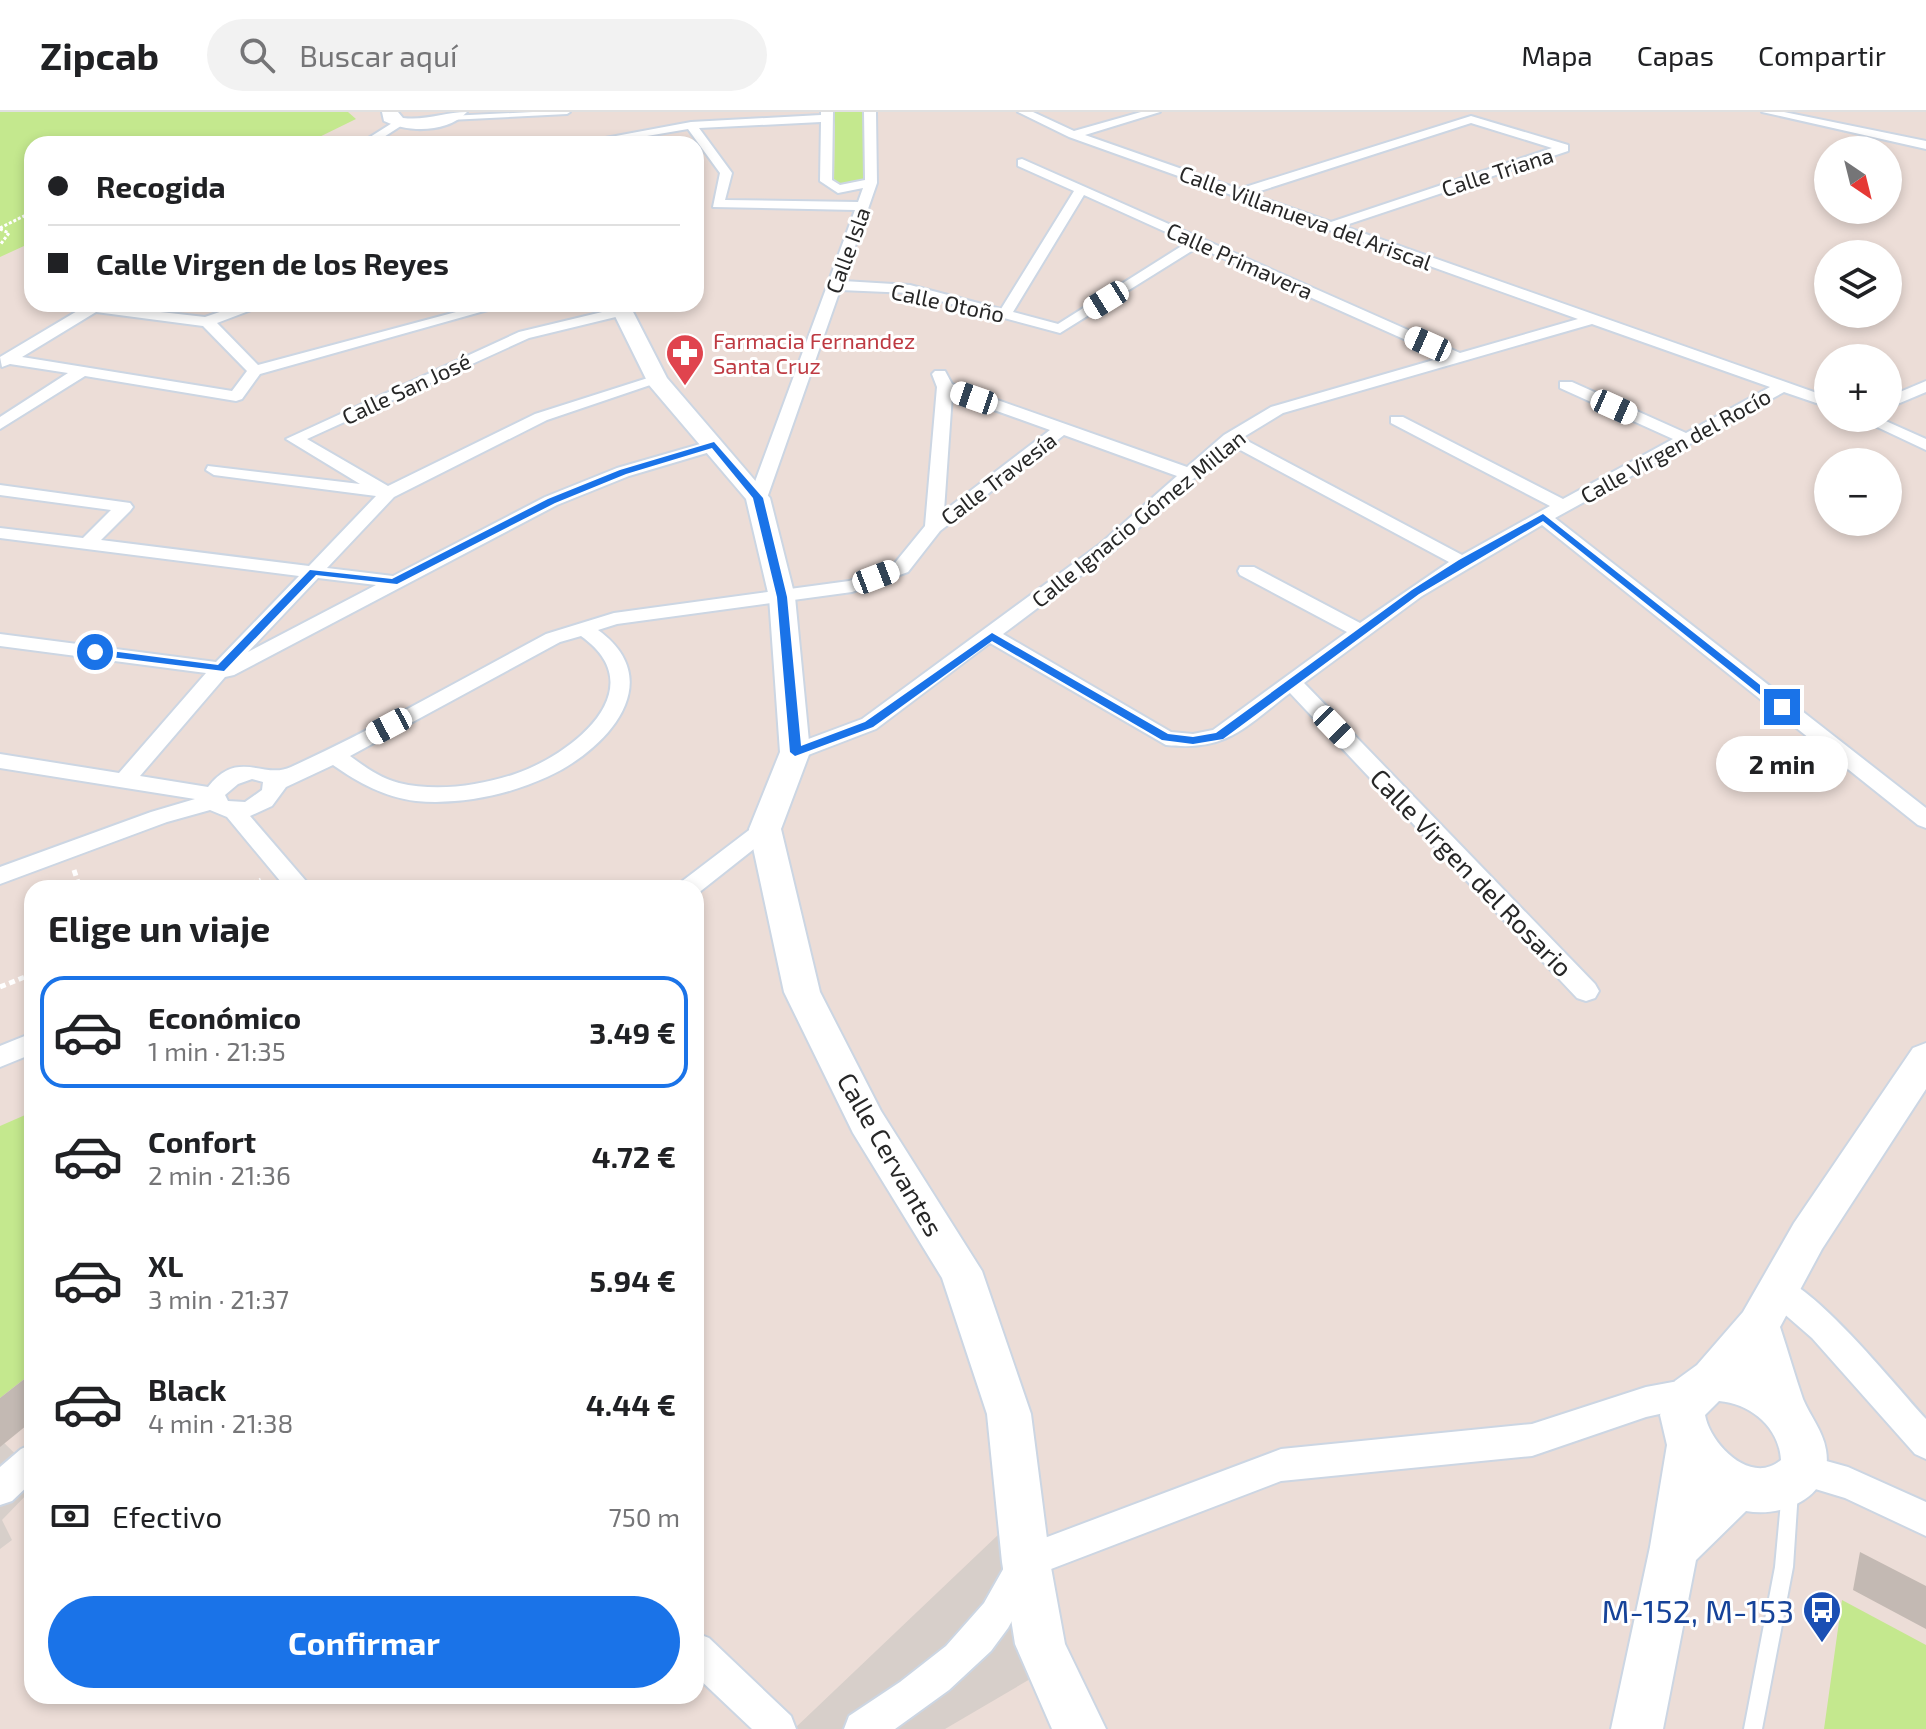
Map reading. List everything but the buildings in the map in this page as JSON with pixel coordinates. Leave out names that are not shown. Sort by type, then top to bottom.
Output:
[{"type":"main road","points":[[425,123],[454,115]]},
{"type":"main road","points":[[395,117],[425,123],[444,136]]},
{"type":"main road","points":[[623,312],[657,380],[758,498],[782,597],[795,752],[765,829]]},
{"type":"main road","name":"Calle Cervantes","points":[[765,829],[802,992],[867,1122],[961,1271],[1009,1414],[1026,1562],[1040,1644],[1054,1680],[1080,1729]]},
{"type":"main road","points":[[1701,1387],[1734,1381],[1755,1388],[1785,1411],[1798,1429],[1804,1453],[1796,1477],[1774,1491],[1739,1486],[1718,1476],[1690,1445],[1683,1426],[1682,1409],[1767,1307],[1926,1058]]},
{"type":"main road","points":[[1767,1307],[1785,1411]]},
{"type":"main road","points":[[1637,1729],[1674,1547],[1690,1445]]},
{"type":"main road","points":[[1674,1547],[1739,1486]]},
{"type":"street","name":"Calle Isla","points":[[758,498],[871,183],[870,112]]},
{"type":"street","name":"Calle Villanueva del Ariscal","points":[[1024,112],[1073,135],[1334,225],[1589,320]]},
{"type":"street","points":[[1073,135],[1154,112]]},
{"type":"street","points":[[1768,112],[1926,145]]},
{"type":"street","name":"Calle Isla","points":[[818,205],[832,185],[828,115]]},
{"type":"street","points":[[626,136],[691,125],[828,115]]},
{"type":"street","points":[[374,136],[395,117]]},
{"type":"street","name":"Calle Triana","points":[[1240,193],[1471,119],[1564,148],[1334,225]]},
{"type":"street","points":[[691,125],[699,136]]},
{"type":"street","points":[[704,143],[726,173],[718,204],[864,206]]},
{"type":"street","name":"Calle Primavera","points":[[1022,163],[1457,357]]},
{"type":"street","name":"Calle Isla","points":[[832,185],[871,183]]},
{"type":"street","points":[[832,185],[864,206]]},
{"type":"street","points":[[1005,314],[1081,189]]},
{"type":"street","name":"Calle Otoño","points":[[834,285],[910,289],[1060,329],[1198,241]]},
{"type":"street","points":[[3,361],[87,312]]},
{"type":"street","points":[[155,312],[213,318],[233,312]]},
{"type":"street","points":[[213,318],[222,312]]},
{"type":"street","points":[[3,361],[236,396],[255,371],[473,312]]},
{"type":"street","name":"Calle San José","points":[[388,493],[294,439],[524,335],[604,312]]},
{"type":"street","points":[[213,318],[255,371]]},
{"type":"street","points":[[1589,320],[1814,396]]},
{"type":"street","name":"Calle Ignacio Gómez Millan","points":[[795,752],[869,724],[992,636],[1106,548],[1230,438],[1277,410],[1589,320]]},
{"type":"street","points":[[0,424],[81,372]]},
{"type":"street","points":[[124,781],[215,675],[388,493],[541,417],[657,380]]},
{"type":"street","points":[[934,527],[942,380],[1062,429],[1189,474]]},
{"type":"street","points":[[1566,385],[1686,439]]},
{"type":"street","name":"Calle Virgen del Rocío","points":[[992,636],[1166,738],[1193,741],[1219,736],[1462,562],[1785,385]]},
{"type":"street","points":[[1902,397],[1926,386]]},
{"type":"street","points":[[1397,420],[1563,506]]},
{"type":"street","name":"Calle Travesía","points":[[221,802],[265,801],[276,783],[581,627],[614,619],[852,586],[901,568],[934,527],[1062,429]]},
{"type":"street","points":[[1897,432],[1926,445]]},
{"type":"street","points":[[1230,438],[1462,562]]},
{"type":"street","points":[[0,640],[215,675],[551,501],[623,472],[714,445]]},
{"type":"street","points":[[214,470],[388,493]]},
{"type":"street","points":[[0,490],[124,507],[87,544]]},
{"type":"street","points":[[1543,517],[1926,820]]},
{"type":"street","points":[[4,537],[87,544],[394,582]]},
{"type":"street","points":[[1247,571],[1361,632]]},
{"type":"street","points":[[334,756],[380,785],[412,792],[450,793],[485,788],[525,778],[555,764],[586,744],[618,701],[620,677],[616,660],[603,642],[581,627]]},
{"type":"street","name":"Calle Virgen del Rosario","points":[[1292,683],[1586,991]]},
{"type":"street","points":[[0,761],[124,781],[221,802],[293,880]]},
{"type":"street","points":[[221,802],[224,782],[242,773],[261,772],[276,783]]},
{"type":"street","points":[[0,876],[159,817],[221,802]]},
{"type":"street","points":[[699,880],[765,829]]},
{"type":"street","points":[[0,1057],[24,1046]]},
{"type":"street","points":[[1767,1307],[1823,1328],[1926,1443]]},
{"type":"street","points":[[862,1729],[920,1691],[966,1653],[1001,1612],[1026,1562],[1281,1465],[1532,1440],[1701,1387]]},
{"type":"street","points":[[0,1489],[24,1467]]},
{"type":"street","points":[[1796,1477],[1848,1483],[1926,1519]]},
{"type":"street","points":[[704,1659],[778,1729]]},
{"type":"lane","points":[[454,115],[567,112]]},
{"type":"lane","points":[[1753,1729],[1784,1567],[1796,1477]]},
{"type":"path","points":[[0,228],[24,216]]},
{"type":"path","points":[[0,228],[9,233],[0,245]]},
{"type":"path","points":[[0,987],[24,977]]},
{"type":"green space","points":[[0,112],[348,112],[356,119],[321,136],[24,136],[24,246],[0,257]]},
{"type":"green space","points":[[832,112],[865,112],[864,181],[834,183],[835,125]]},
{"type":"green space","points":[[24,1116],[24,1379],[0,1398],[0,1126]]},
{"type":"green space","points":[[1842,1600],[1926,1645],[1926,1729],[1824,1729]]},
{"type":"shaded area","points":[[0,1439],[24,1462],[24,1497],[2,1520],[12,1540],[0,1549]]},
{"type":"shaded area","points":[[1020,1514],[1049,1668],[945,1729],[794,1729]]},
{"type":"place","name":"Farmacia Fernandez Santa Cruz","points":[[685,387]]},
{"type":"place","name":"M-152, M-153","points":[[1822,1644]]},
{"type":"route","points":[[95,652],[221,669],[313,572],[394,582],[551,501],[623,472],[714,445],[758,498],[782,597],[795,752],[869,724],[992,636],[1166,738],[1193,741],[1219,736],[1415,592],[1543,517],[1782,707]]}]
